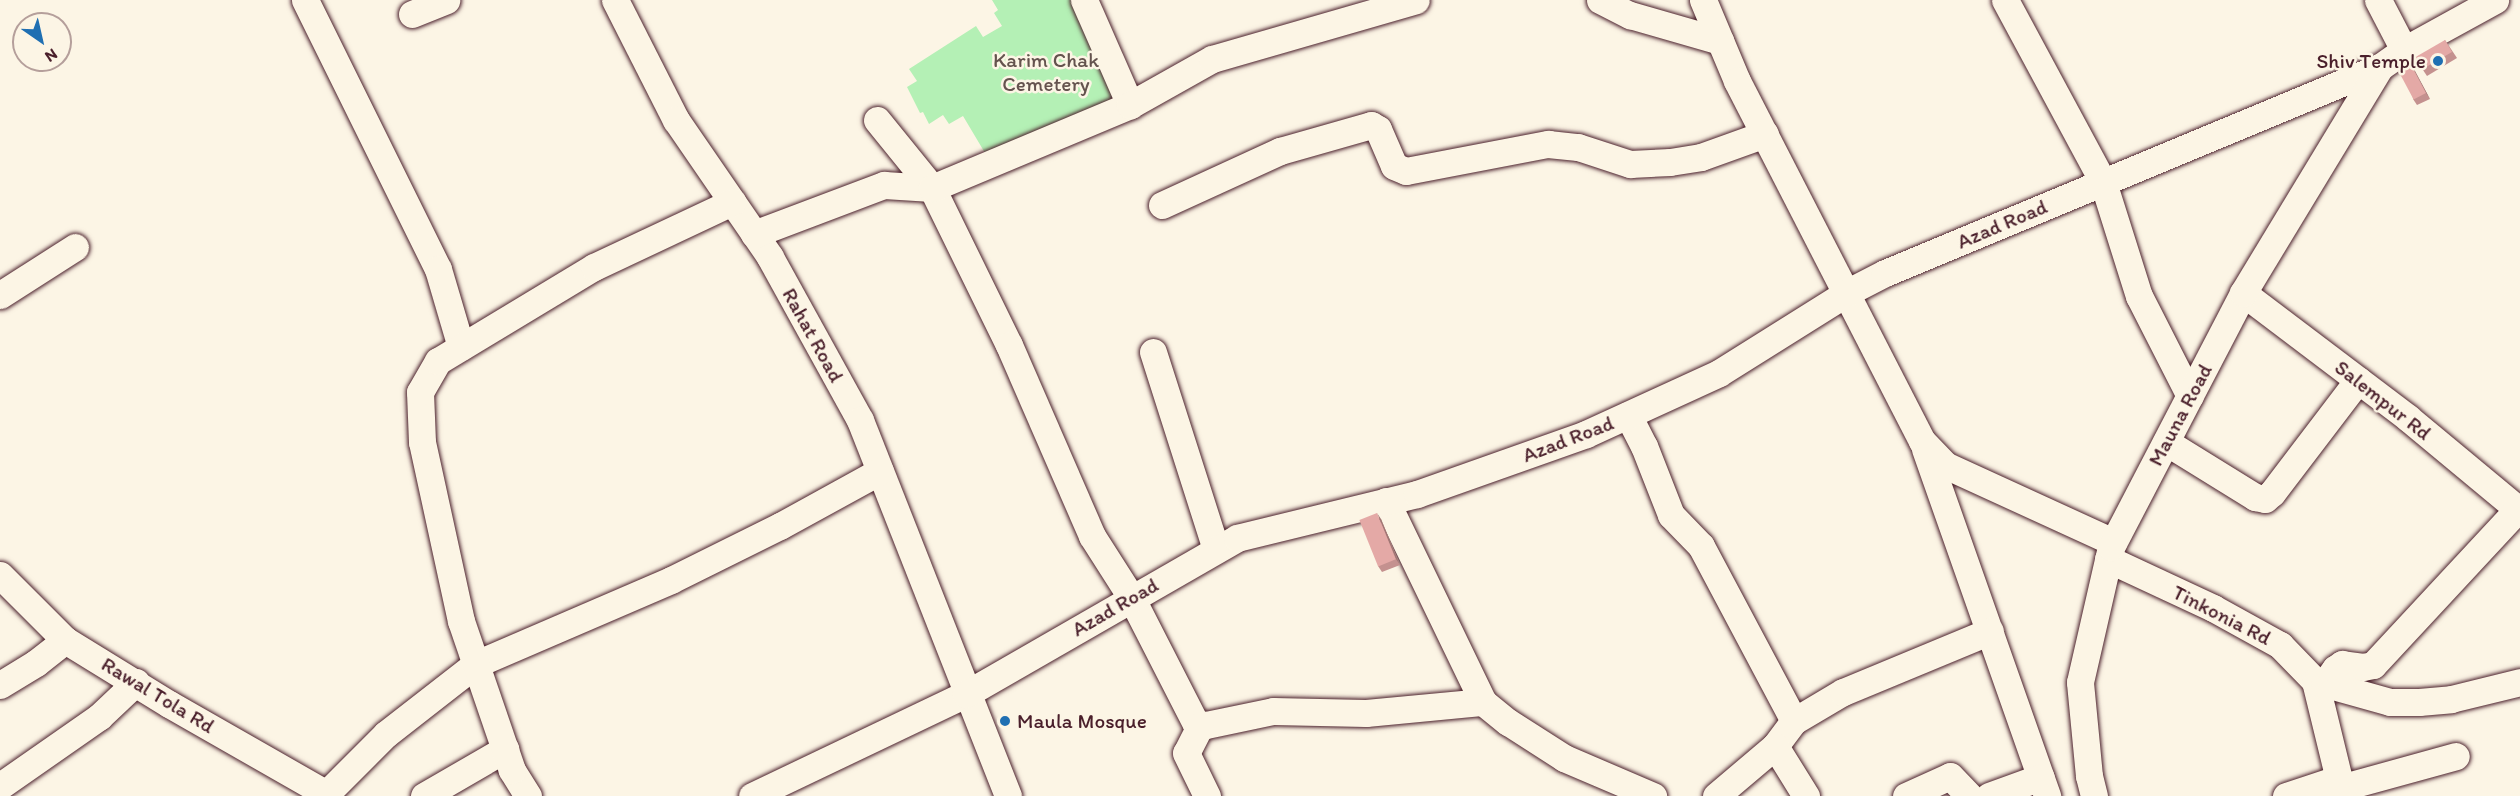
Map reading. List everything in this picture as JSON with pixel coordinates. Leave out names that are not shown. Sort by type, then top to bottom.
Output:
[{"type":"street","points":[[305,0],[438,269],[461,347]]},
{"type":"street","points":[[412,14],[446,0]]},
{"type":"street","name":"Rahat Road","points":[[615,0],[676,120],[770,257],[860,420],[1008,796]]},
{"type":"street","points":[[1084,0],[1130,105]]},
{"type":"street","points":[[754,234],[884,185],[932,188],[1130,105],[1212,59],[1416,0]]},
{"type":"street","points":[[1600,0],[1630,15],[1720,41]]},
{"type":"street","points":[[1703,0],[1737,81],[1848,292],[1922,441],[2044,786],[1989,796]]},
{"type":"street","points":[[2004,0],[2103,182],[2139,296],[2190,396]]},
{"type":"street","points":[[2378,0],[2404,50]]},
{"type":"street","points":[[2380,67],[2404,50],[2495,0]]},
{"type":"street","name":"Azad Road","points":[[752,796],[966,694],[1237,538],[1417,494],[1586,434],[1719,373],[1848,292],[1885,273],[2380,67]]},
{"type":"street","name":"Mauna Road","points":[[2094,796],[2088,776],[2080,682],[2111,550],[2243,293],[2380,67]]},
{"type":"street","points":[[877,120],[932,188],[1010,345],[1092,536],[1131,597],[1190,715],[1200,726]]},
{"type":"street","points":[[1162,205],[1280,151],[1371,125],[1378,129],[1394,166],[1406,171],[1548,144],[1578,147],[1630,164],[1653,164],[1701,157],[1765,134]]},
{"type":"street","points":[[528,796],[512,770],[461,621],[422,442],[420,392],[438,361],[594,267],[732,202]]},
{"type":"street","points":[[0,295],[75,247]]},
{"type":"street","name":"Salempur Rd","points":[[2243,293],[2358,380],[2519,510]]},
{"type":"street","points":[[1153,352],[1216,549]]},
{"type":"street","points":[[2166,442],[2255,497],[2265,499],[2272,493],[2358,380]]},
{"type":"street","points":[[1628,415],[1644,446],[1671,515],[1701,546],[1794,721]]},
{"type":"street","name":"Tinkonia Rd","points":[[1922,441],[1945,465],[2111,550],[2280,645],[2320,682]]},
{"type":"street","points":[[329,795],[386,734],[476,664],[671,580],[780,526],[880,471]]},
{"type":"street","points":[[1386,501],[1483,702],[1508,722],[1564,758],[1653,796]]},
{"type":"street","points":[[2320,682],[2342,664],[2363,668],[2373,665],[2519,510]]},
{"type":"street","name":"Rawal Tola Rd","points":[[0,575],[65,640],[136,681],[169,704],[329,795]]},
{"type":"street","points":[[1716,796],[1775,746],[1794,721],[1843,692],[1990,631]]},
{"type":"street","points":[[0,685],[36,663],[65,640]]},
{"type":"street","points":[[0,786],[99,717],[136,681]]},
{"type":"street","points":[[2320,682],[2390,702],[2451,699],[2520,682]]},
{"type":"street","points":[[2320,682],[2340,788]]},
{"type":"street","points":[[1200,726],[1273,711],[1366,713],[1483,702]]},
{"type":"street","points":[[1200,726],[1186,753],[1207,796]]},
{"type":"street","points":[[1775,746],[1806,796]]},
{"type":"street","points":[[424,796],[505,748]]},
{"type":"street","points":[[2286,796],[2340,788],[2456,756]]},
{"type":"street","points":[[1906,796],[1950,776],[1969,796]]},
{"type":"green space","name":"Karim Chak Cemetery","points":[[992,0],[1085,0],[1130,105],[991,163],[963,116],[949,124],[943,115],[929,124],[923,112],[920,113],[907,87],[917,81],[909,69],[976,26],[983,37],[1002,26],[994,13],[998,10]]},
{"type":"building","points":[[2445,40],[2452,52],[2422,70],[2415,58]]},
{"type":"building","points":[[2410,63],[2426,93],[2414,100],[2398,70]]},
{"type":"building","points":[[1377,513],[1396,559],[1378,566],[1359,520]]},
{"type":"place","name":"Shiv Temple","points":[[2438,61]]},
{"type":"place","name":"Maula Mosque","points":[[1005,721]]}]
